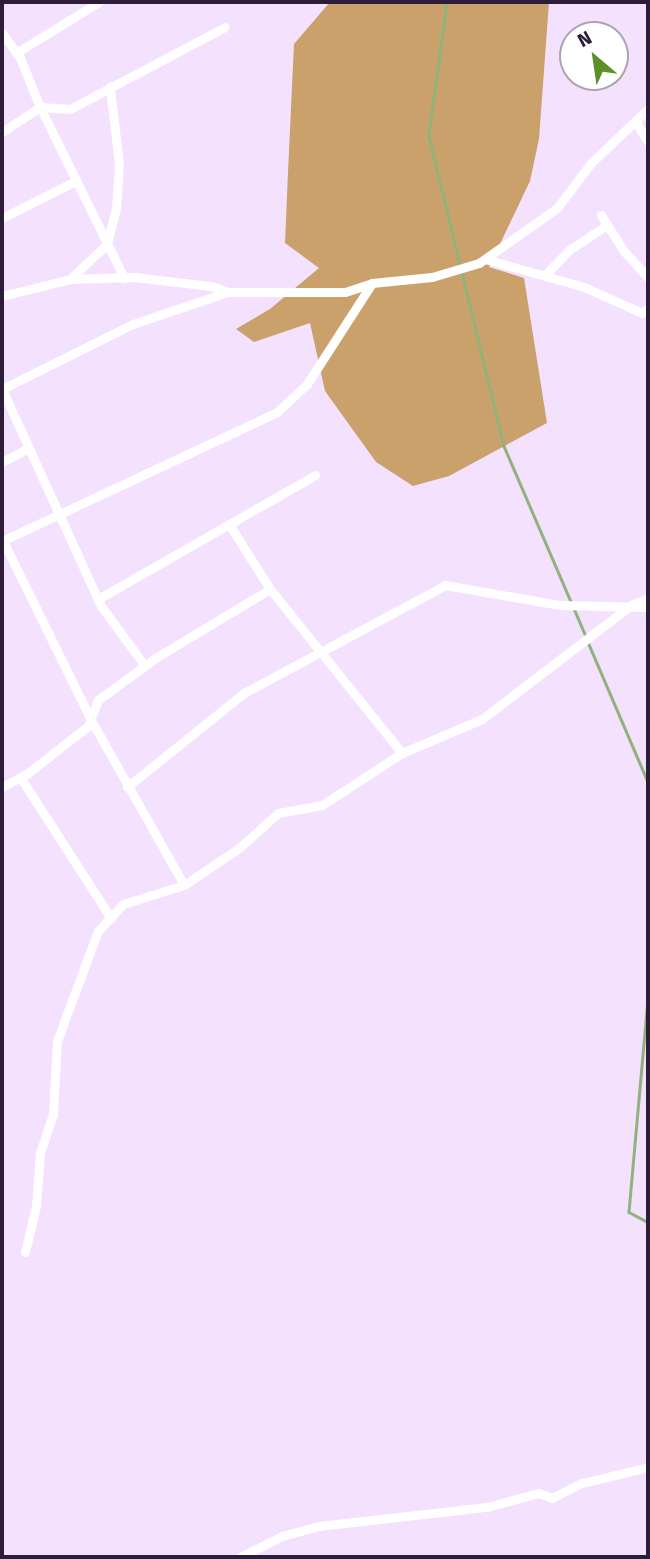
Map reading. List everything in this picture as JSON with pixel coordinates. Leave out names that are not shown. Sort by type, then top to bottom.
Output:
[{"type":"street","points":[[16,53],[99,2]]},
{"type":"street","points":[[2,132],[40,107],[70,108],[225,27]]},
{"type":"street","points":[[2,33],[16,53],[124,278]]},
{"type":"street","points":[[70,279],[107,244],[119,164],[110,88]]},
{"type":"street","points":[[145,666],[98,598],[2,389],[133,324],[228,292],[345,292],[372,283],[432,277],[485,259],[557,208],[591,163],[648,109]]},
{"type":"street","points":[[635,121],[648,142]]},
{"type":"street","points":[[2,218],[76,181]]},
{"type":"street","points":[[601,215],[648,278]]},
{"type":"street","points":[[545,275],[569,250],[607,225]]},
{"type":"street","points":[[485,259],[545,275],[626,303],[642,313],[648,308]]},
{"type":"street","points":[[2,296],[70,279],[124,278],[211,286],[228,292]]},
{"type":"street","points":[[184,885],[91,720],[2,541],[277,412],[307,384],[372,283]]},
{"type":"street","points":[[2,462],[28,448]]},
{"type":"street","points":[[98,598],[315,475]]},
{"type":"street","points":[[229,524],[270,589],[402,752]]},
{"type":"street","points":[[127,787],[244,693],[445,585],[560,605],[648,607]]},
{"type":"street","points":[[2,787],[20,777],[88,726],[98,700],[145,666],[270,589]]},
{"type":"street","points":[[25,1252],[36,1206],[40,1153],[53,1114],[57,1041],[99,931],[111,918],[136,897],[184,885],[239,848],[278,813],[322,805],[402,752],[482,719],[631,606],[648,598]]},
{"type":"street","points":[[20,777],[111,918]]},
{"type":"street","points":[[240,1557],[282,1536],[319,1527],[487,1507],[539,1493],[552,1498],[582,1483],[648,1467]]},
{"type":"shaded area","points":[[330,2],[549,2],[539,139],[530,181],[489,267],[524,278],[547,423],[449,476],[413,486],[376,462],[325,391],[310,323],[254,342],[236,329],[270,309],[319,268],[285,243],[294,44]]},
{"type":"waterway","points":[[447,2],[429,136],[504,446],[586,636]]},
{"type":"waterway","points":[[588,642],[648,782]]},
{"type":"waterway","points":[[648,999],[629,1212],[648,1222]]}]
